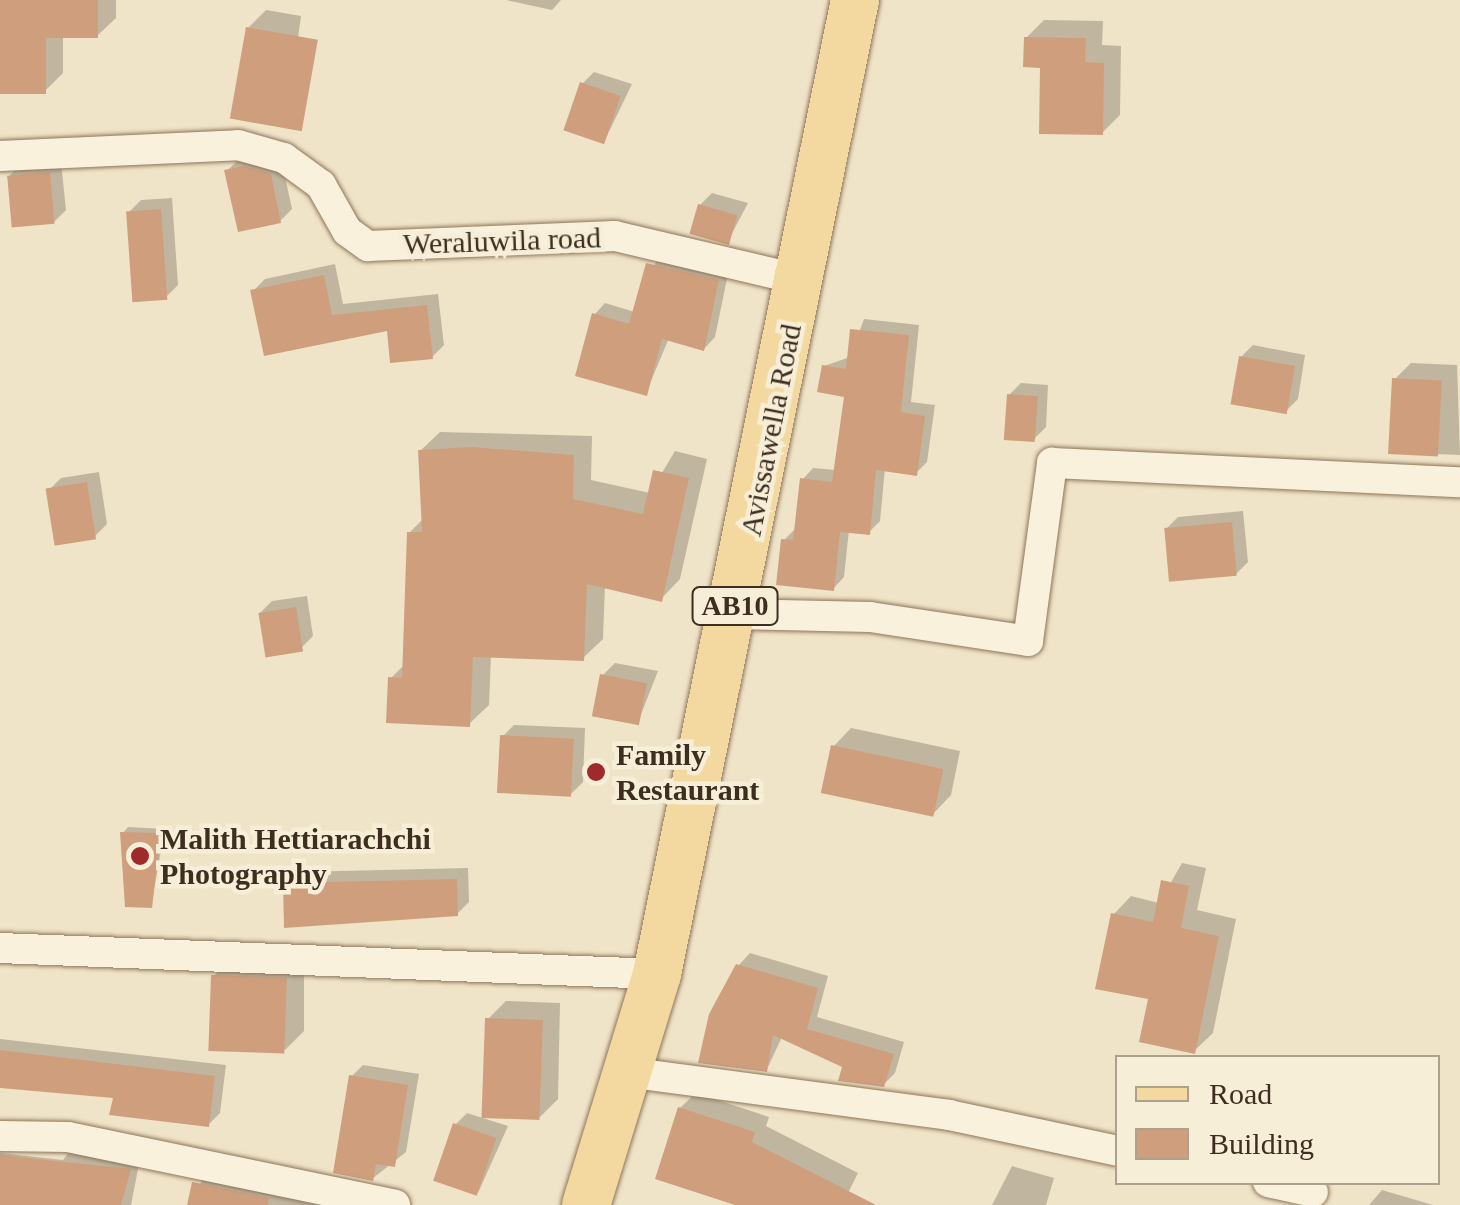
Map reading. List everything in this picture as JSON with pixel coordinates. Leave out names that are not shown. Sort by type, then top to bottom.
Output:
[{"type":"main road","name":"Avissawella Road","points":[[586,1205],[657,974],[734,614],[855,0]]},
{"type":"street","name":"Weraluwila road","points":[[0,156],[238,145],[284,158],[322,184],[347,230],[368,246],[615,236],[801,280]]},
{"type":"street","points":[[734,614],[870,618],[1028,640],[1052,464],[1460,482]]},
{"type":"street","points":[[0,948],[657,974]]},
{"type":"street","points":[[627,1072],[949,1115],[1115,1149]]},
{"type":"street","points":[[0,1136],[68,1137],[395,1205]]},
{"type":"street","points":[[1282,1185],[1313,1192]]},
{"type":"building","points":[[0,0],[98,0],[98,38],[46,38],[46,94],[0,94]]},
{"type":"building","points":[[246,27],[318,40],[302,131],[230,119]]},
{"type":"building","points":[[1024,37],[1086,38],[1085,62],[1104,63],[1103,135],[1039,134],[1040,68],[1023,67]]},
{"type":"building","points":[[580,82],[621,96],[604,144],[563,130]]},
{"type":"building","points":[[244,166],[271,174],[281,223],[238,232],[224,170]]},
{"type":"building","points":[[50,172],[55,224],[12,228],[7,176]]},
{"type":"building","points":[[698,204],[737,215],[729,245],[689,234]]},
{"type":"building","points":[[161,209],[167,300],[132,302],[126,211]]},
{"type":"building","points":[[646,263],[719,280],[704,351],[662,339],[647,396],[575,376],[592,313],[629,324]]},
{"type":"building","points":[[324,275],[332,315],[427,305],[433,359],[390,363],[387,331],[264,356],[250,290]]},
{"type":"building","points":[[850,329],[909,335],[901,412],[925,416],[917,476],[876,470],[870,535],[840,532],[834,591],[776,585],[781,539],[793,540],[800,478],[832,482],[844,397],[817,392],[822,365],[846,369]]},
{"type":"building","points":[[1239,356],[1295,366],[1287,414],[1230,404]]},
{"type":"building","points":[[1392,378],[1442,381],[1438,457],[1388,454]]},
{"type":"building","points":[[1007,394],[1038,396],[1035,442],[1004,440]]},
{"type":"building","points":[[472,447],[574,455],[573,499],[643,514],[653,470],[689,478],[662,602],[587,584],[584,661],[473,657],[470,727],[386,723],[388,677],[402,678],[407,532],[422,532],[418,450]]},
{"type":"building","points":[[87,482],[96,539],[55,546],[46,489]]},
{"type":"building","points":[[1232,522],[1237,576],[1169,582],[1164,528]]},
{"type":"building","points":[[296,607],[303,651],[266,657],[258,613]]},
{"type":"building","points":[[600,674],[647,683],[639,725],[592,716]]},
{"type":"building","points":[[500,735],[574,739],[571,797],[497,793]]},
{"type":"building","points":[[831,745],[943,769],[933,817],[821,793]]},
{"type":"building","name":"Malith Hettiarachchi Photography","points":[[120,832],[161,833],[152,908],[125,907]]},
{"type":"building","points":[[457,879],[458,916],[284,928],[283,883]]},
{"type":"building","points":[[1161,880],[1189,886],[1181,928],[1219,936],[1195,1054],[1139,1042],[1148,999],[1095,989],[1111,913],[1153,922]]},
{"type":"building","points":[[736,964],[818,988],[807,1029],[894,1054],[884,1087],[838,1081],[842,1067],[773,1035],[767,1072],[698,1063],[709,1014]]},
{"type":"building","points":[[211,975],[287,978],[284,1054],[208,1051]]},
{"type":"building","points":[[485,1018],[543,1020],[539,1120],[482,1118]]},
{"type":"building","points":[[0,1050],[215,1076],[209,1127],[109,1115],[113,1098],[0,1088]]},
{"type":"building","points":[[349,1075],[408,1085],[395,1167],[376,1164],[373,1181],[333,1173]]},
{"type":"building","points":[[678,1107],[755,1132],[752,1142],[876,1205],[735,1205],[655,1179]]},
{"type":"building","points":[[453,1123],[496,1138],[477,1196],[433,1181]]},
{"type":"building","points":[[0,1155],[131,1169],[121,1205],[0,1205]]},
{"type":"building","points":[[192,1182],[269,1198],[268,1205],[187,1205]]},
{"type":"place","name":"Family Restaurant","points":[[596,772]]},
{"type":"place","name":"Malith Hettiarachchi Photography","points":[[140,856]]}]
